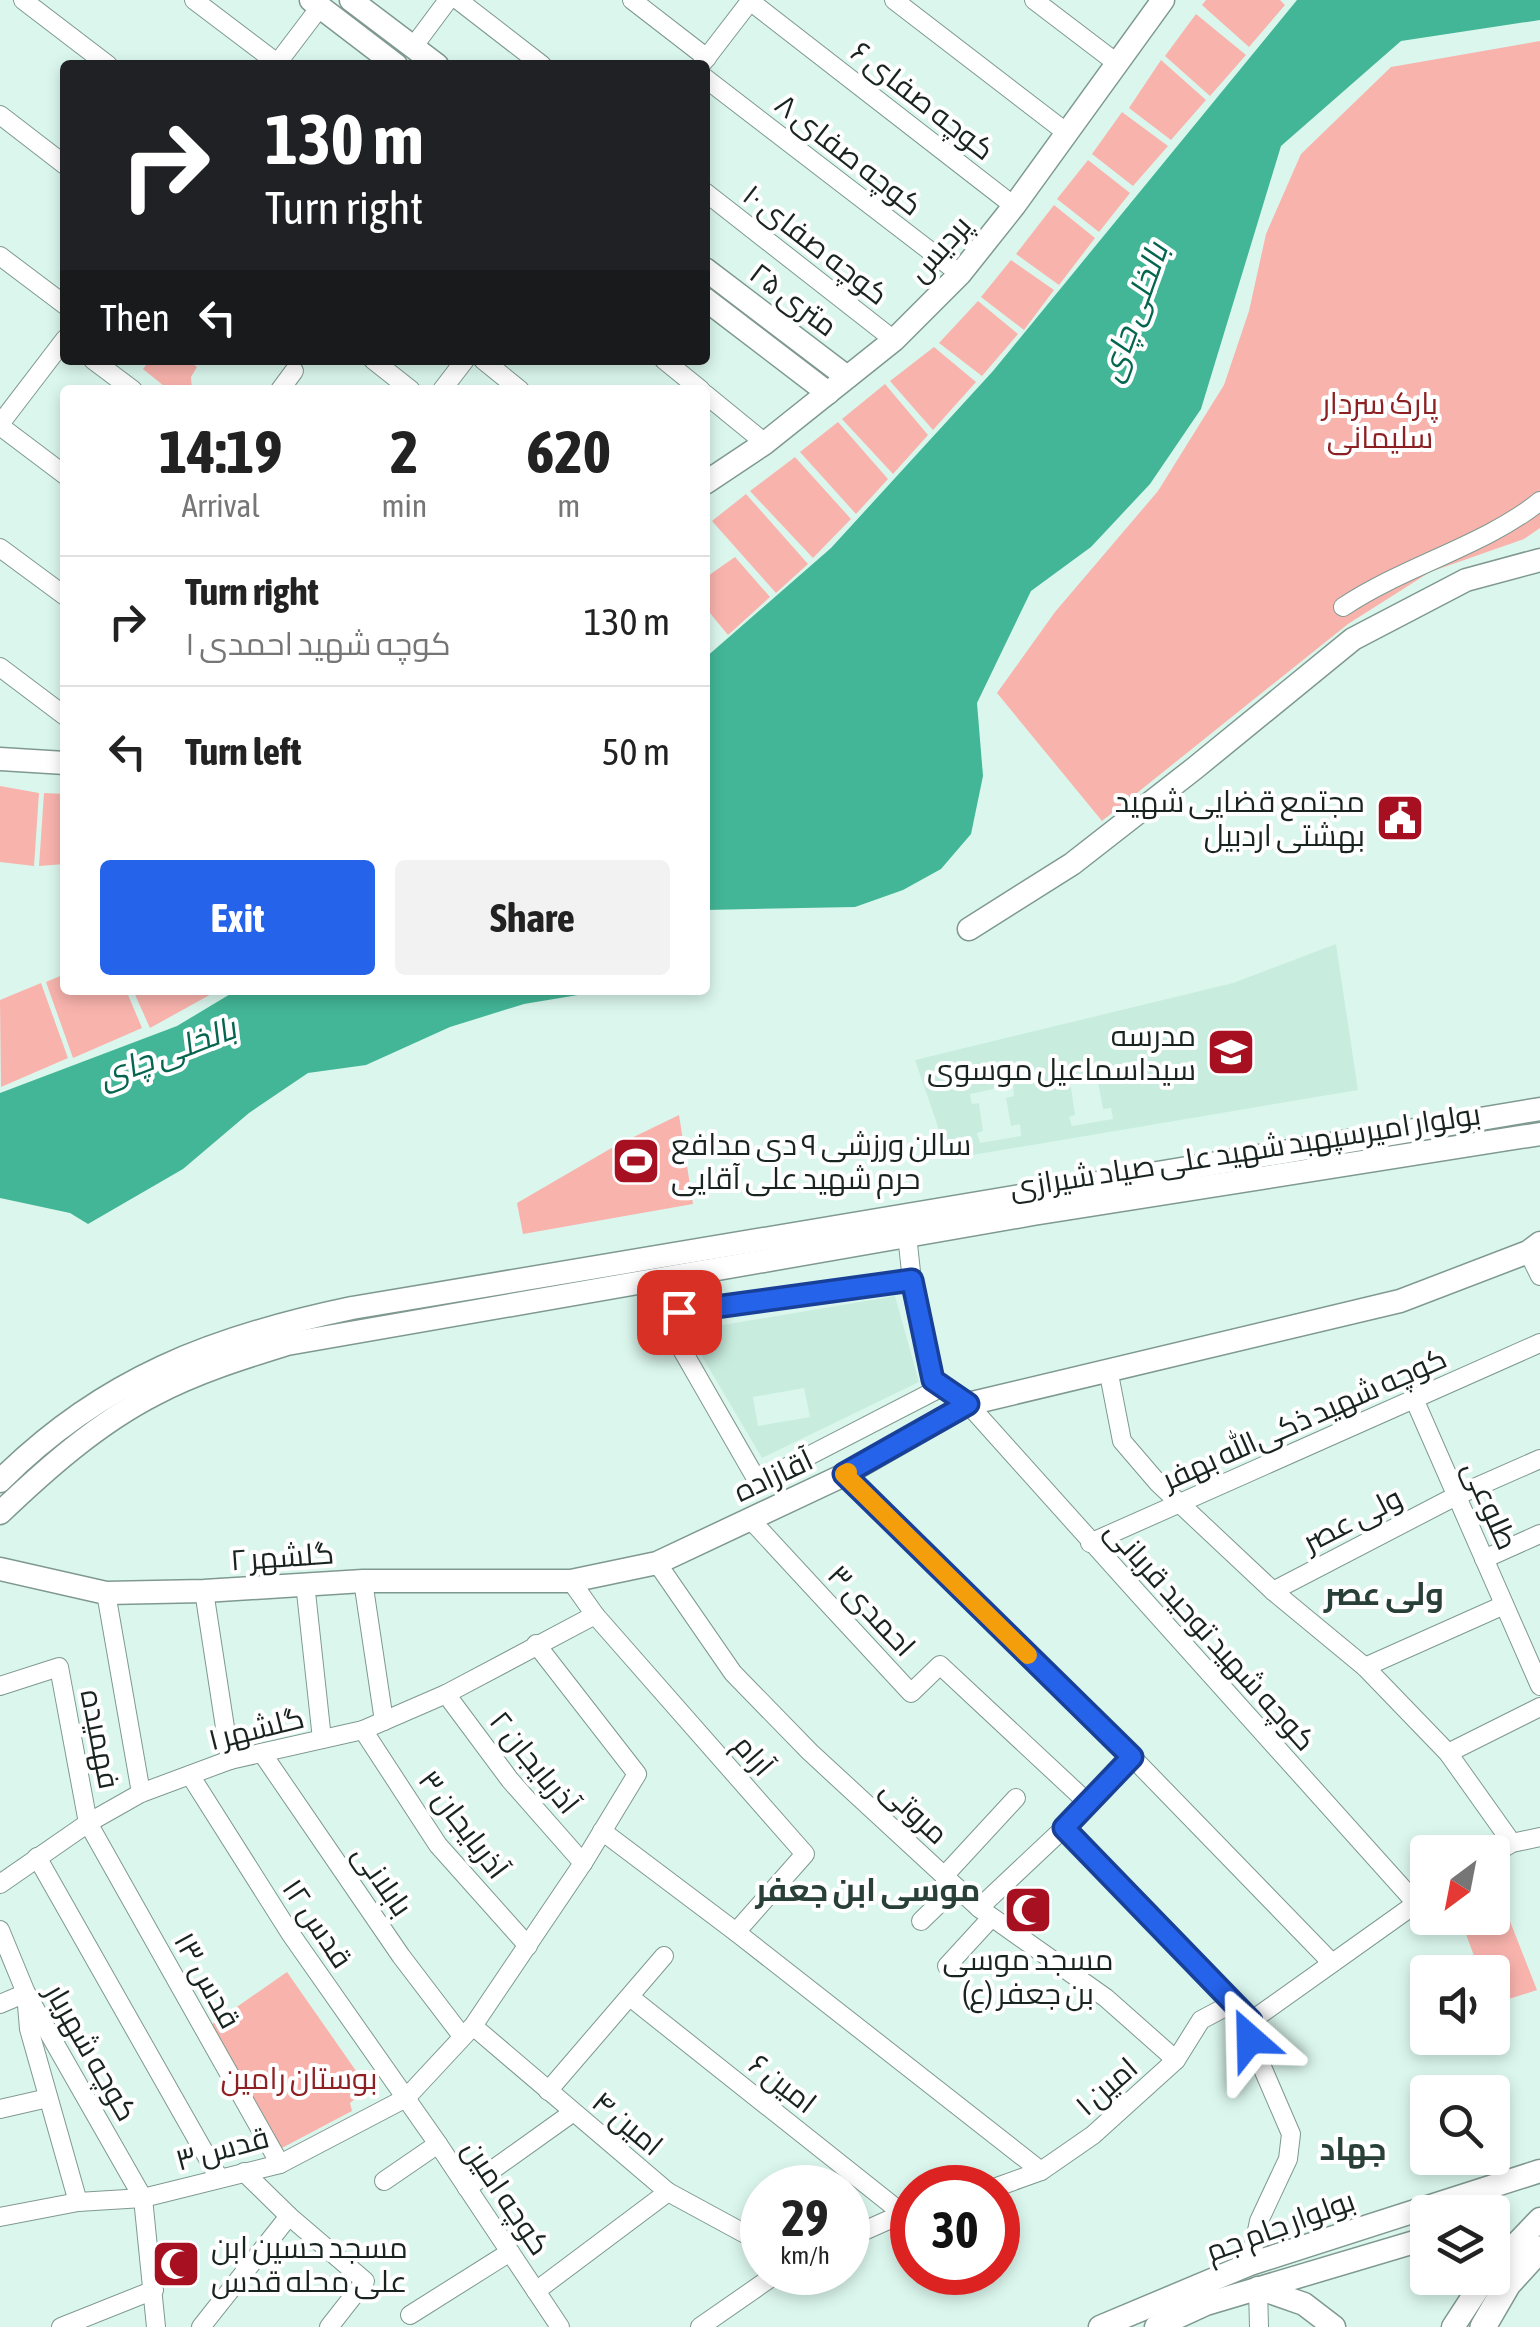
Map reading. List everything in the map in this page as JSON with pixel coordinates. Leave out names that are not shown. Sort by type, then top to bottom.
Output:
[{"type":"main road","points":[[352,0],[403,59]]},
{"type":"main road","name":"پردیس","points":[[710,479],[765,443],[894,340],[960,274],[1163,0]]},
{"type":"main road","points":[[315,4],[403,59]]},
{"type":"main road","name":"۲۵ متری","points":[[710,273],[847,378]]},
{"type":"main road","name":"۲۵ متری","points":[[710,303],[828,393]]},
{"type":"main road","points":[[969,930],[1072,864],[1352,639],[1466,580],[1537,559]]},
{"type":"main road","points":[[0,759],[60,763]]},
{"type":"main road","name":"بولوار امیرسپهبد شهید علی صیاد شیرازی","points":[[0,1513],[36,1478],[154,1394],[219,1366],[287,1344],[1540,1109]]},
{"type":"main road","name":"بولوار امیرسپهبد شهید علی صیاد شیرازی","points":[[0,1481],[78,1412],[144,1374],[208,1346],[281,1322],[352,1308],[1540,1134]]},
{"type":"main road","name":"آقازاده","points":[[571,1581],[657,1563],[844,1474],[968,1404],[1400,1301],[1534,1248]]},
{"type":"main road","name":"گلشهر ۲","points":[[0,1569],[106,1594],[362,1581],[571,1581]]},
{"type":"main road","name":"بولوار جام جم","points":[[1100,2327],[1250,2264],[1540,2171]]},
{"type":"main road","points":[[1510,2250],[1540,2219]]},
{"type":"main road","points":[[1384,2220],[1394,2248]]},
{"type":"main road","name":"بولوار جام جم","points":[[1156,2327],[1206,2304],[1410,2243]]},
{"type":"main road","points":[[1483,2327],[1508,2284],[1540,2249]]},
{"type":"main road","points":[[1250,2264],[1258,2288],[1304,2304],[1334,2327]]},
{"type":"main road","points":[[1453,2327],[1474,2295]]},
{"type":"street","points":[[23,0],[101,60]]},
{"type":"street","points":[[194,0],[272,60]]},
{"type":"street","points":[[403,59],[448,0]]},
{"type":"street","points":[[458,0],[536,60]]},
{"type":"street","points":[[632,0],[703,60]]},
{"type":"street","points":[[894,0],[1067,133]]},
{"type":"street","points":[[1034,0],[1118,64]]},
{"type":"street","points":[[705,60],[751,1]]},
{"type":"street","name":"کوچه صفای ۶","points":[[751,1],[1014,206]]},
{"type":"street","points":[[280,60],[315,4]]},
{"type":"street","name":"کوچه صفای ۸","points":[[710,82],[960,274]]},
{"type":"street","points":[[0,115],[60,160]]},
{"type":"street","name":"کوچه صفای ۱۰","points":[[710,196],[894,340]]},
{"type":"street","points":[[0,256],[60,301]]},
{"type":"street","points":[[60,344],[6,403],[0,425],[60,471]]},
{"type":"street","points":[[100,365],[126,385]]},
{"type":"street","points":[[378,365],[404,385]]},
{"type":"street","points":[[446,385],[461,365]]},
{"type":"street","points":[[490,365],[514,385]]},
{"type":"street","points":[[670,365],[694,385]]},
{"type":"street","points":[[284,385],[294,371]]},
{"type":"street","points":[[710,398],[765,443]]},
{"type":"street","points":[[1343,606],[1377,584],[1499,527],[1540,501]]},
{"type":"street","points":[[0,548],[60,592]]},
{"type":"street","points":[[0,667],[60,712]]},
{"type":"street","points":[[906,1226],[912,1280],[933,1380],[942,1387],[758,1482],[669,1326],[679,1312],[912,1280]]},
{"type":"street","points":[[1534,1248],[1540,1276]]},
{"type":"street","name":"کوچه شهید ذکی‌الله بهفر","points":[[1090,1543],[1540,1343]]},
{"type":"street","points":[[1108,1369],[1122,1441],[1158,1484],[1182,1502],[1273,1591],[1366,1667],[1448,1753],[1512,1843],[1540,1837]]},
{"type":"street","name":"کوچه شهید توحید قربانی","points":[[942,1387],[968,1404],[1090,1543],[1410,1886]]},
{"type":"street","name":"طلوعی","points":[[1415,1401],[1504,1605],[1534,1656],[1540,1686]]},
{"type":"street","name":"ولی عصر","points":[[1273,1591],[1456,1496],[1540,1459]]},
{"type":"street","points":[[844,1474],[1132,1757],[1332,1963]]},
{"type":"street","name":"احمدی ۳","points":[[750,1519],[911,1693],[940,1665],[1088,1803]]},
{"type":"street","points":[[1484,1559],[1540,1534]]},
{"type":"street","name":"مروتی","points":[[657,1563],[734,1674],[810,1752],[985,1913],[1106,1998],[1176,2060]]},
{"type":"street","points":[[362,1581],[384,1721]]},
{"type":"street","points":[[571,1581],[594,1615]]},
{"type":"street","points":[[305,1583],[322,1740]]},
{"type":"street","points":[[204,1592],[230,1760]]},
{"type":"street","points":[[106,1594],[141,1793]]},
{"type":"street","points":[[1366,1667],[1504,1605]]},
{"type":"street","name":"گلشهر ۱","points":[[0,1884],[88,1823],[141,1793],[230,1760],[363,1730],[446,1694],[594,1615]]},
{"type":"street","name":"آرام","points":[[594,1615],[805,1854],[736,1932]]},
{"type":"street","name":"قدس ۳","points":[[0,2217],[78,2202],[143,2198],[280,2164],[406,2098],[468,2031],[583,1863],[637,1774],[536,1644]]},
{"type":"street","name":"فهمیده","points":[[0,1686],[59,1668],[88,1823]]},
{"type":"street","name":"آذربایجان ۲","points":[[446,1694],[510,1780],[583,1863]]},
{"type":"street","points":[[1448,1753],[1540,1706]]},
{"type":"street","name":"آذربایجان ۳","points":[[363,1730],[438,1845],[528,1946]]},
{"type":"street","name":"بابلانی","points":[[262,1753],[401,1956],[468,2031]]},
{"type":"street","points":[[946,1966],[985,1913],[1132,1757]]},
{"type":"street","name":"قدس ۱۲","points":[[190,1775],[290,1932],[406,2098]]},
{"type":"street","points":[[921,1921],[1016,1798]]},
{"type":"street","name":"قدس ۱۳","points":[[88,1823],[280,2164]]},
{"type":"street","points":[[1064,1828],[1251,2021],[1250,2039],[1291,2134],[1288,2159],[1258,2221],[1250,2264]]},
{"type":"street","points":[[602,1831],[1040,2170]]},
{"type":"street","points":[[37,1856],[219,2178]]},
{"type":"street","points":[[1251,2021],[1410,1906]]},
{"type":"street","name":"کوچه شهریار","points":[[0,1930],[26,1992],[143,2198]]},
{"type":"street","points":[[548,2091],[664,1956]]},
{"type":"street","points":[[29,2030],[0,2006],[26,1992],[29,2030],[78,2202]]},
{"type":"street","name":"امین ۶","points":[[630,1996],[890,2198]]},
{"type":"street","name":"امین ۱","points":[[1020,2178],[1040,2170],[1093,2135],[1176,2060],[1201,2020],[1235,2002]]},
{"type":"street","name":"امین ۴","points":[[468,2031],[548,2091],[668,2192],[740,2230]]},
{"type":"street","points":[[0,2109],[48,2098]]},
{"type":"street","name":"کوچه امین","points":[[406,2098],[560,2327]]},
{"type":"street","points":[[468,2188],[572,2113]]},
{"type":"street","points":[[384,2181],[438,2144]]},
{"type":"street","points":[[244,2172],[365,2281],[328,2327]]},
{"type":"street","points":[[536,2291],[668,2192]]},
{"type":"street","points":[[143,2198],[156,2327]]},
{"type":"street","points":[[201,2327],[289,2216]]},
{"type":"street","points":[[410,2315],[510,2252]]},
{"type":"street","points":[[1258,2288],[1259,2327]]},
{"type":"street","points":[[61,2327],[154,2290]]},
{"type":"street","points":[[700,2327],[746,2295]]},
{"type":"shaded area","name":"مدرسه سیداسماعیل موسوی","points":[[1336,944],[1358,1090],[949,1159],[915,1060],[1233,983]],"holes":[[[1105,1069],[1106,1080],[1098,1082],[1103,1109],[1111,1108],[1113,1119],[1072,1126],[1069,1117],[1075,1115],[1071,1087],[1064,1088],[1062,1078]],[[1013,1085],[1014,1096],[1006,1098],[1011,1126],[1020,1124],[1021,1136],[980,1143],[977,1133],[983,1131],[979,1103],[972,1104],[970,1094]]]},
{"type":"shaded area","points":[[895,1296],[919,1382],[762,1458],[687,1331]],"holes":[[[804,1388],[810,1417],[758,1426],[753,1397]]]},
{"type":"green space","points":[[1206,0],[1280,0],[1285,5],[1249,47],[1202,5]]},
{"type":"green space","points":[[1196,14],[1246,55],[1210,96],[1165,56]]},
{"type":"green space","name":"پارک سردار سلیمانی","points":[[1540,41],[1540,528],[1524,539],[1430,572],[1348,624],[1102,821],[997,693],[1055,612],[1158,491],[1224,385],[1249,311],[1266,234],[1301,154],[1391,67]]},
{"type":"green space","points":[[1161,60],[1206,100],[1171,140],[1129,108]]},
{"type":"green space","points":[[1122,112],[1168,146],[1133,186],[1092,154]]},
{"type":"green space","points":[[1088,160],[1130,193],[1099,232],[1057,199]]},
{"type":"green space","points":[[1054,205],[1095,238],[1059,285],[1016,254]]},
{"type":"green space","points":[[1011,260],[1054,290],[1024,330],[981,297]]},
{"type":"green space","points":[[978,301],[1018,334],[982,376],[939,343]]},
{"type":"green space","points":[[934,347],[976,382],[933,430],[890,381]]},
{"type":"green space","points":[[146,365],[197,367],[192,385],[163,385],[143,369]]},
{"type":"green space","points":[[885,384],[928,435],[893,474],[842,419]]},
{"type":"green space","points":[[838,422],[888,479],[856,514],[800,452]]},
{"type":"green space","points":[[795,457],[851,519],[813,558],[750,491]]},
{"type":"green space","points":[[746,494],[808,564],[776,593],[712,521]]},
{"type":"green space","points":[[735,557],[770,597],[728,635],[710,613],[710,574]]},
{"type":"green space","points":[[0,786],[39,793],[34,866],[0,862]]},
{"type":"green space","points":[[44,793],[60,794],[60,864],[39,866]]},
{"type":"green space","points":[[60,976],[60,995],[128,995],[142,1028],[73,1058],[46,982]]},
{"type":"green space","points":[[41,983],[68,1058],[1,1087],[0,1000]]},
{"type":"green space","points":[[135,995],[210,995],[150,1028]]},
{"type":"green space","name":"سالن ورزشی ۹ دی مدافع حرم شهید علی آقایی","points":[[679,1115],[693,1204],[523,1234],[517,1203],[615,1146]]},
{"type":"green space","points":[[1510,1921],[1537,1990],[1510,1999],[1510,1955],[1474,1955],[1466,1935],[1510,1935]]},
{"type":"green space","name":"بوستان رامین","points":[[287,1972],[368,2088],[350,2103],[352,2111],[280,2149],[211,2025]]},
{"type":"water","name":"بالخلی چای","points":[[1297,0],[1540,0],[1540,20],[1401,41],[1281,146],[1201,409],[1150,484],[1091,547],[1031,591],[977,703],[983,776],[971,834],[941,869],[903,890],[855,907],[710,910],[710,654],[831,548],[993,371]]},
{"type":"water","name":"بالخلی چای","points":[[229,995],[578,995],[524,1004],[450,1027],[366,1065],[308,1073],[249,1113],[183,1169],[88,1224],[70,1213],[0,1198],[0,1093],[177,1026]]},
{"type":"slow traffic","points":[[848,1472],[844,1474],[1028,1655]]},
{"type":"place","name":"مجتمع قضایی شهید بهشتی اردبیل","points":[[1400,818]]},
{"type":"place","name":"مدرسه سیداسماعیل موسوی","points":[[1231,1052]]},
{"type":"place","name":"سالن ورزشی ۹ دی مدافع حرم شهید علی آقایی","points":[[636,1161]]},
{"type":"place","name":"مسجد موسی بن جعفر (ع)","points":[[1028,1910]]},
{"type":"place","name":"مسجد حسین ابن علی محله قدس","points":[[176,2264]]},
{"type":"district","name":"ولی عصر","points":[[1384,1593]]},
{"type":"district","name":"موسی ابن جعفر","points":[[868,1889]]},
{"type":"district","name":"جهاد","points":[[1353,2148]]},
{"type":"route","points":[[679,1312],[912,1280],[933,1380],[968,1404],[844,1474],[1132,1757],[1064,1828],[1235,2002],[1251,2021],[1250,2039]]}]
